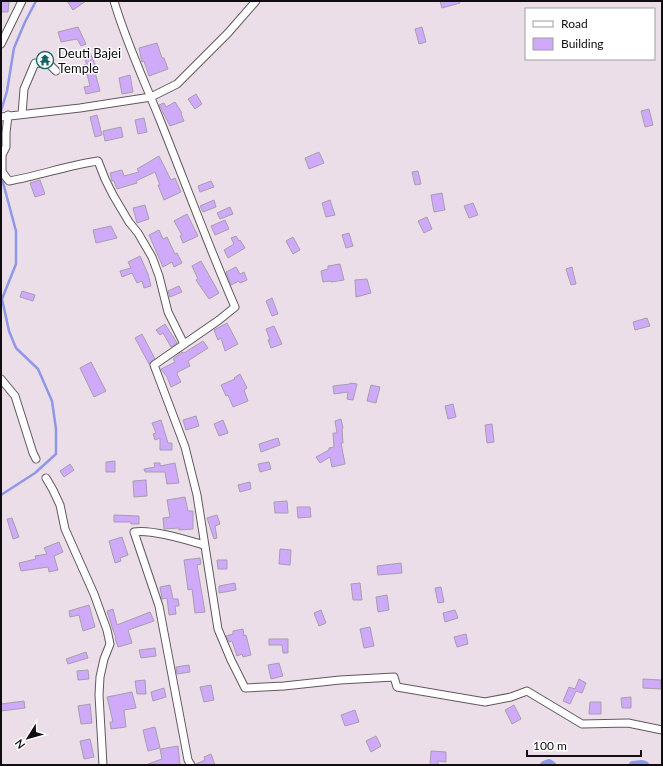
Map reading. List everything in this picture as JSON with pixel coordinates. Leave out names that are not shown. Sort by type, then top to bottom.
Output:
[{"type":"street","points":[[1,44],[22,1]]},
{"type":"street","points":[[114,1],[121,26],[235,307],[219,320],[154,365],[185,447],[196,495],[218,630],[245,688],[394,677],[397,687],[485,702],[527,692],[582,724],[628,723],[662,730]]},
{"type":"street","points":[[184,344],[168,312],[159,276],[152,257],[113,195],[98,161],[9,181],[2,172],[2,155],[6,147],[5,116],[80,108],[151,97],[177,84],[212,50],[256,1]]},
{"type":"street","points":[[22,114],[24,89],[35,63],[49,64],[56,71]]},
{"type":"street","points":[[1,379],[15,396],[36,459]]},
{"type":"street","points":[[46,478],[60,506],[65,529],[94,594],[107,630],[110,644],[104,658],[100,677],[99,695],[103,765]]},
{"type":"street","points":[[191,765],[188,760],[159,606],[134,532],[140,531],[161,534],[204,545]]},
{"type":"building","points":[[1,1],[9,1],[8,12],[1,12]]},
{"type":"building","points":[[67,1],[86,1],[73,10]]},
{"type":"building","points":[[440,1],[459,1],[460,3],[442,8]]},
{"type":"building","points":[[78,27],[86,44],[81,46],[77,39],[61,42],[58,32]]},
{"type":"building","points":[[422,27],[426,42],[419,44],[415,29]]},
{"type":"building","points":[[157,43],[162,58],[164,58],[168,69],[149,76],[144,61],[142,62],[139,48]]},
{"type":"building","points":[[88,48],[98,71],[95,72],[100,91],[86,94],[84,87],[90,86],[83,65],[87,64],[81,51]]},
{"type":"building","points":[[130,75],[133,92],[122,94],[119,78]]},
{"type":"building","points":[[196,94],[202,104],[195,109],[188,99]]},
{"type":"building","points":[[175,102],[182,113],[181,114],[184,121],[170,126],[159,105],[164,103],[166,107]]},
{"type":"building","points":[[649,109],[653,125],[645,127],[641,111]]},
{"type":"building","points":[[97,115],[102,135],[95,137],[90,117]]},
{"type":"building","points":[[144,118],[147,132],[138,134],[135,120]]},
{"type":"building","points":[[121,127],[123,137],[105,141],[103,131]]},
{"type":"building","points":[[319,152],[324,163],[309,169],[305,158]]},
{"type":"building","points":[[159,156],[171,180],[175,178],[181,192],[164,200],[155,172],[136,181],[137,183],[117,189],[114,181],[112,181],[110,173],[122,170],[124,176],[139,172],[137,169]]},
{"type":"building","points":[[418,171],[421,184],[415,185],[412,172]]},
{"type":"building","points":[[40,180],[45,194],[35,197],[30,183]]},
{"type":"building","points":[[211,181],[214,187],[200,192],[198,186]]},
{"type":"building","points":[[442,193],[445,210],[434,212],[431,195]]},
{"type":"building","points":[[214,200],[216,207],[203,212],[200,206]]},
{"type":"building","points":[[330,200],[335,215],[326,217],[322,203]]},
{"type":"building","points":[[473,203],[478,215],[469,218],[464,206]]},
{"type":"building","points":[[145,205],[149,219],[137,223],[133,208]]},
{"type":"building","points":[[230,207],[233,214],[220,219],[217,213]]},
{"type":"building","points":[[187,214],[198,236],[183,243],[180,236],[182,235],[174,221]]},
{"type":"building","points":[[427,217],[432,229],[424,233],[418,221]]},
{"type":"building","points":[[225,220],[229,229],[215,235],[211,226]]},
{"type":"building","points":[[111,226],[117,238],[96,243],[93,230]]},
{"type":"building","points":[[159,230],[163,239],[167,237],[175,254],[177,253],[182,263],[174,267],[172,262],[163,267],[149,235]]},
{"type":"building","points":[[349,233],[353,246],[346,248],[342,235]]},
{"type":"building","points":[[236,236],[245,248],[228,258],[224,250],[234,244],[231,238]]},
{"type":"building","points":[[293,237],[300,250],[293,254],[286,241]]},
{"type":"building","points":[[140,256],[148,274],[151,286],[144,288],[142,281],[137,283],[132,273],[122,277],[120,271],[131,268],[128,262]]},
{"type":"building","points":[[201,261],[219,293],[209,299],[196,280],[198,279],[192,266]]},
{"type":"building","points":[[340,264],[344,280],[323,282],[321,271],[328,269],[328,266]]},
{"type":"building","points":[[236,267],[240,274],[244,272],[247,280],[240,283],[239,281],[231,285],[226,272]]},
{"type":"building","points":[[572,267],[576,284],[571,285],[566,269]]},
{"type":"building","points":[[367,279],[371,293],[356,297],[355,280]]},
{"type":"building","points":[[179,286],[182,292],[170,297],[168,291]]},
{"type":"building","points":[[22,291],[35,295],[33,301],[20,297]]},
{"type":"building","points":[[272,298],[278,314],[272,316],[266,301]]},
{"type":"building","points":[[647,318],[650,326],[635,330],[633,322]]},
{"type":"building","points":[[227,323],[238,344],[225,351],[221,338],[218,340],[214,330]]},
{"type":"building","points":[[165,324],[177,343],[171,347],[163,333],[160,335],[156,330]]},
{"type":"building","points":[[274,326],[282,344],[271,348],[266,329]]},
{"type":"building","points":[[142,334],[155,359],[149,364],[135,338]]},
{"type":"building","points":[[203,341],[208,348],[188,361],[190,366],[177,374],[181,382],[171,387],[167,377],[161,369],[175,362],[173,359],[182,352],[184,353]]},
{"type":"building","points":[[91,362],[106,391],[94,397],[80,368]]},
{"type":"building","points":[[240,374],[247,388],[244,390],[248,401],[233,407],[228,395],[226,396],[221,385],[235,379],[234,378]]},
{"type":"building","points":[[350,383],[357,384],[353,400],[347,399],[348,392],[334,394],[333,386]]},
{"type":"building","points":[[371,385],[380,387],[376,403],[367,401]]},
{"type":"building","points":[[453,404],[456,417],[448,419],[445,406]]},
{"type":"building","points":[[196,416],[199,426],[186,430],[183,420]]},
{"type":"building","points":[[341,419],[343,428],[343,443],[341,443],[345,464],[332,467],[330,457],[320,463],[316,457],[329,450],[329,448],[334,447],[333,433],[337,433],[335,421]]},
{"type":"building","points":[[161,420],[168,443],[172,443],[172,450],[160,450],[160,438],[155,440],[153,434],[156,433],[152,423]]},
{"type":"building","points":[[223,420],[228,433],[219,436],[214,424]]},
{"type":"building","points":[[492,424],[494,442],[487,443],[485,425]]},
{"type":"building","points":[[278,438],[280,445],[261,452],[259,444]]},
{"type":"building","points":[[115,461],[115,472],[106,472],[106,462]]},
{"type":"building","points":[[269,462],[271,469],[260,472],[258,464]]},
{"type":"building","points":[[154,463],[160,463],[160,466],[175,463],[179,483],[167,484],[165,472],[145,472],[144,469],[155,467]]},
{"type":"building","points":[[70,464],[74,470],[64,477],[60,471]]},
{"type":"building","points":[[146,480],[147,496],[134,497],[133,481]]},
{"type":"building","points":[[250,482],[251,489],[240,492],[238,485]]},
{"type":"building","points":[[185,497],[188,511],[193,511],[193,529],[164,529],[163,518],[170,517],[167,500]]},
{"type":"building","points":[[287,501],[288,513],[275,513],[274,502]]},
{"type":"building","points":[[297,507],[310,507],[311,517],[298,518]]},
{"type":"building","points":[[114,515],[139,516],[139,524],[131,524],[131,522],[114,522]]},
{"type":"building","points":[[217,515],[220,524],[215,526],[217,538],[214,539],[207,518]]},
{"type":"building","points":[[12,518],[19,537],[13,539],[7,519]]},
{"type":"building","points":[[122,537],[128,555],[120,558],[121,561],[115,563],[109,541]]},
{"type":"building","points":[[59,542],[63,552],[54,556],[58,570],[49,572],[48,567],[21,571],[19,563],[36,559],[35,556],[47,554],[44,548]]},
{"type":"building","points":[[280,549],[291,550],[290,565],[279,564]]},
{"type":"building","points":[[200,558],[201,564],[197,565],[205,612],[195,613],[192,589],[188,590],[184,560]]},
{"type":"building","points":[[217,560],[227,560],[227,569],[218,569]]},
{"type":"building","points":[[401,563],[402,573],[378,575],[377,566]]},
{"type":"building","points":[[235,583],[236,590],[219,593],[219,586]]},
{"type":"building","points":[[360,583],[362,600],[353,600],[351,584]]},
{"type":"building","points":[[170,585],[173,599],[178,599],[179,606],[175,606],[176,614],[169,615],[167,598],[162,599],[160,587]]},
{"type":"building","points":[[441,587],[444,602],[438,603],[435,588]]},
{"type":"building","points":[[387,595],[389,610],[378,612],[376,597]]},
{"type":"building","points":[[89,605],[95,627],[83,631],[79,615],[70,617],[69,611]]},
{"type":"building","points":[[113,609],[117,625],[150,612],[154,621],[128,630],[132,643],[118,647],[107,611]]},
{"type":"building","points":[[321,610],[326,623],[319,626],[314,613]]},
{"type":"building","points":[[455,610],[458,618],[445,622],[443,613]]},
{"type":"building","points":[[370,627],[374,646],[364,648],[360,629]]},
{"type":"building","points":[[243,629],[251,655],[243,657],[242,654],[237,656],[232,641],[229,642],[226,636],[233,634],[233,631]]},
{"type":"building","points":[[466,634],[468,644],[457,647],[454,637]]},
{"type":"building","points":[[269,639],[288,639],[288,653],[283,653],[282,645],[269,645]]},
{"type":"building","points":[[155,648],[156,656],[141,658],[139,650]]},
{"type":"building","points":[[86,652],[88,658],[68,664],[66,659]]},
{"type":"building","points":[[279,663],[283,676],[271,679],[268,665]]},
{"type":"building","points":[[189,665],[190,672],[177,674],[176,667]]},
{"type":"building","points":[[88,670],[89,679],[78,680],[77,671]]},
{"type":"building","points":[[579,679],[586,683],[582,693],[576,691],[570,704],[563,701],[569,687],[575,689]]},
{"type":"building","points":[[643,679],[661,680],[661,689],[643,688]]},
{"type":"building","points":[[145,680],[146,694],[137,694],[135,681]]},
{"type":"building","points":[[211,685],[214,700],[204,702],[200,687]]},
{"type":"building","points":[[164,688],[166,697],[153,701],[151,692]]},
{"type":"building","points":[[132,692],[136,708],[124,710],[126,727],[111,729],[110,722],[113,722],[107,697]]},
{"type":"building","points":[[631,697],[631,708],[622,708],[621,698]]},
{"type":"building","points":[[24,701],[25,708],[1,711],[1,704]]},
{"type":"building","points":[[590,702],[601,702],[601,714],[589,714]]},
{"type":"building","points":[[90,704],[92,723],[81,724],[78,706]]},
{"type":"building","points":[[514,705],[521,719],[512,724],[505,710]]},
{"type":"building","points":[[355,710],[359,722],[345,726],[341,715]]},
{"type":"building","points":[[155,727],[160,748],[148,751],[143,730]]},
{"type":"building","points":[[376,736],[381,746],[371,752],[366,741]]},
{"type":"building","points":[[90,739],[94,757],[84,759],[80,741]]},
{"type":"building","points":[[178,746],[180,765],[148,765],[162,759],[160,749]]},
{"type":"building","points":[[431,751],[446,752],[446,762],[438,761],[438,765],[430,765]]},
{"type":"building","points":[[211,754],[215,765],[196,765],[205,760],[204,757]]},
{"type":"waterway","points":[[1,111],[7,91],[14,48],[36,1]]},
{"type":"waterway","points":[[1,175],[16,231],[16,264],[2,299],[9,331],[16,348],[38,369],[52,401],[56,429],[56,454],[35,473],[1,495]]},
{"type":"waterway","points":[[544,765],[549,763],[552,765]]},
{"type":"waterway","points":[[633,765],[645,765]]},
{"type":"place","name":"Deuti Bajei Temple","points":[[45,60]]}]
